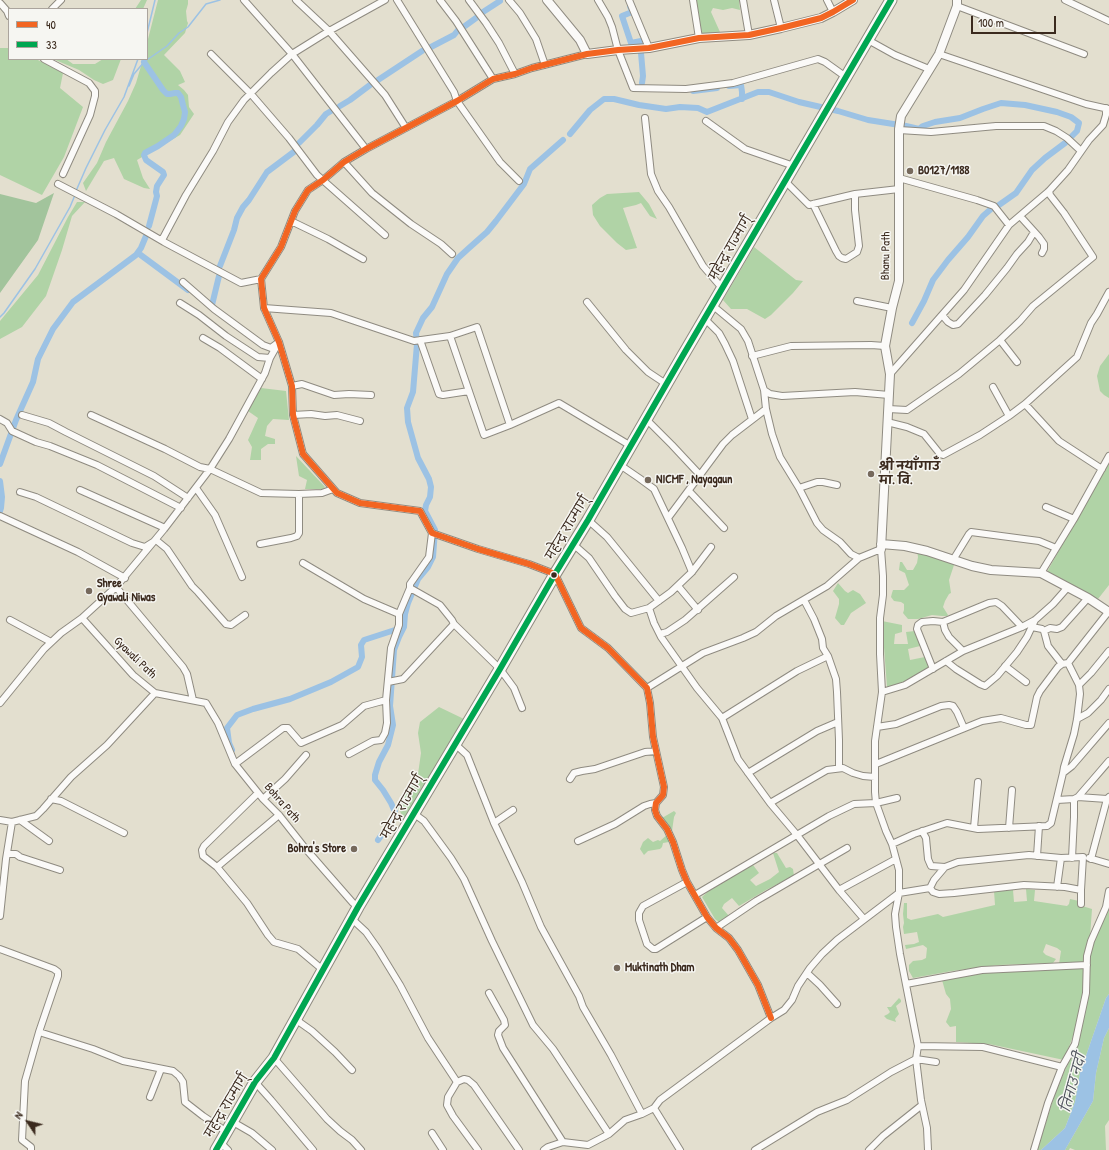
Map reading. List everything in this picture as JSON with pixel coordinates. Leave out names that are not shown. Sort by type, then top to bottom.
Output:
[{"type":"highway","name":"महेन्द्र राज्मार्ग्","points":[[222,1148],[230,1127],[255,1082],[274,1058],[358,907],[500,670],[891,0]]},
{"type":"street","points":[[53,8],[62,0]]},
{"type":"street","points":[[244,0],[292,54],[366,149]]},
{"type":"street","points":[[296,0],[329,31],[385,96],[406,128]]},
{"type":"street","points":[[162,240],[228,122],[244,100],[292,54],[329,31],[386,0]]},
{"type":"street","points":[[397,0],[454,92],[457,101],[500,162],[518,181]]},
{"type":"street","points":[[440,0],[456,21],[493,79]]},
{"type":"street","points":[[468,0],[499,43],[515,74]]},
{"type":"street","points":[[509,0],[520,13],[536,39],[545,64]]},
{"type":"street","points":[[547,0],[580,40],[587,54]]},
{"type":"street","points":[[598,0],[612,27],[618,50],[632,88],[686,89],[733,83],[818,59],[825,62],[846,77]]},
{"type":"street","points":[[629,0],[649,48]]},
{"type":"street","points":[[693,0],[699,38]]},
{"type":"street","points":[[743,0],[749,35]]},
{"type":"street","points":[[774,0],[781,28]]},
{"type":"street","points":[[827,0],[833,12]]},
{"type":"street","points":[[349,754],[373,741],[380,740],[385,733],[387,723],[386,700],[391,648],[399,625],[399,614],[411,588],[410,584],[429,557],[432,533],[420,511],[360,503],[337,493],[303,454],[294,415],[292,386],[279,342],[264,308],[261,279],[281,247],[295,211],[308,190],[344,162],[457,101],[493,79],[587,54],[649,48],[699,38],[749,35],[781,28],[821,18],[853,0]]},
{"type":"street","points":[[1065,0],[1109,21]]},
{"type":"street","points":[[0,3],[8,14]]},
{"type":"street","points":[[957,3],[1084,54]]},
{"type":"street","name":"Bhanu Path","points":[[881,546],[890,374],[885,346],[899,281],[899,130],[901,116],[939,54],[957,3]]},
{"type":"street","points":[[868,40],[895,55],[929,69]]},
{"type":"street","points":[[210,54],[251,94],[289,138],[322,180],[385,235]]},
{"type":"street","points":[[890,374],[964,290],[1009,225],[1049,191],[1068,170],[1081,150],[1103,125],[1108,109],[1086,104],[939,54]]},
{"type":"street","points":[[46,60],[89,83],[95,90],[96,96],[90,115],[63,174]]},
{"type":"street","points":[[645,118],[651,174],[658,191],[704,266],[722,288]]},
{"type":"street","points":[[706,121],[745,149],[794,166]]},
{"type":"street","points":[[899,130],[931,132],[996,126],[1044,126],[1056,130],[1081,150]]},
{"type":"street","points":[[344,162],[372,193],[411,224],[441,244],[452,254]]},
{"type":"street","points":[[899,178],[994,206],[1009,225]]},
{"type":"street","points":[[785,181],[809,205],[855,194],[899,189]]},
{"type":"street","points":[[58,184],[116,214],[241,283],[261,279]]},
{"type":"street","points":[[888,409],[907,410],[959,374],[1000,340],[1033,306],[1092,257],[1076,231],[1050,195],[1049,191]]},
{"type":"street","points":[[813,204],[836,251],[839,256],[846,259],[857,252],[859,246],[855,210],[855,194]]},
{"type":"street","points":[[1020,216],[1044,244],[1042,253]]},
{"type":"street","points":[[291,221],[328,239],[363,259]]},
{"type":"street","points":[[942,315],[953,325],[958,324],[1004,273],[1034,232]]},
{"type":"street","points":[[183,282],[214,309],[263,345],[271,348],[279,342]]},
{"type":"street","points":[[887,422],[907,427],[924,434],[940,454],[943,455],[980,435],[1025,404],[1077,357],[1091,323],[1109,292]]},
{"type":"street","points":[[857,301],[892,308]]},
{"type":"street","points":[[180,302],[226,336],[258,357],[270,358]]},
{"type":"street","points":[[587,302],[626,350],[648,372],[666,384]]},
{"type":"street","points":[[712,305],[741,329],[748,341],[764,390],[766,409],[772,434],[780,457],[799,488],[817,523],[823,530],[840,542],[851,554],[859,558]]},
{"type":"street","points":[[264,308],[331,313],[418,340],[450,336],[477,327],[510,425]]},
{"type":"street","points":[[705,319],[719,333],[730,356],[752,419]]},
{"type":"street","points":[[450,336],[484,436],[559,403],[631,446]]},
{"type":"street","points":[[203,338],[220,348],[262,379]]},
{"type":"street","points":[[418,340],[439,394],[443,395],[469,390]]},
{"type":"street","points":[[1000,340],[1017,362]]},
{"type":"street","points":[[0,703],[51,642],[82,618],[126,578],[181,508],[210,469],[229,439],[262,379],[270,358],[279,342]]},
{"type":"street","points":[[752,356],[791,346],[885,346]]},
{"type":"street","points":[[292,386],[302,384],[334,395],[371,395]]},
{"type":"street","points":[[993,387],[1009,416]]},
{"type":"street","points":[[764,390],[770,394],[782,396],[855,392],[889,395]]},
{"type":"street","points":[[1025,404],[1059,441],[1102,469]]},
{"type":"street","points":[[668,518],[723,444],[732,435],[766,409]]},
{"type":"street","points":[[22,415],[49,424],[66,432],[154,476],[188,498]]},
{"type":"street","points":[[90,415],[165,449],[200,468],[210,469],[261,493],[322,493],[333,489]]},
{"type":"street","points":[[294,415],[337,415],[360,421]]},
{"type":"street","points":[[0,419],[7,424],[12,431],[36,442],[97,465],[181,508]]},
{"type":"street","points":[[646,419],[672,444],[700,475]]},
{"type":"street","points":[[1041,573],[1074,519],[1109,456]]},
{"type":"street","points":[[620,464],[654,489],[692,572]]},
{"type":"street","points":[[799,488],[817,482],[837,485]]},
{"type":"street","points":[[196,488],[215,515],[242,577]]},
{"type":"street","points":[[80,490],[165,528]]},
{"type":"street","points":[[689,491],[724,528]]},
{"type":"street","points":[[20,492],[36,497],[132,543],[145,547],[156,540]]},
{"type":"street","points":[[260,544],[297,536],[300,527],[299,494]]},
{"type":"street","points":[[1046,507],[1074,519]]},
{"type":"street","points":[[0,516],[78,552],[126,578]]},
{"type":"street","points":[[588,520],[608,537],[659,601]]},
{"type":"street","points":[[953,560],[971,532],[1039,541],[1056,548]]},
{"type":"street","points":[[432,533],[478,549],[529,564],[555,574],[581,628],[608,648],[647,688],[650,702],[653,737],[664,787],[663,795],[656,803],[655,810],[657,816],[667,829],[673,842],[687,882],[707,917],[716,928],[729,938],[738,950],[758,985],[771,1018]]},
{"type":"street","points":[[156,540],[167,550],[192,586],[226,624],[231,625],[245,615]]},
{"type":"street","points":[[573,544],[589,558],[603,580],[625,609],[632,613],[649,608],[678,586],[692,572],[711,547]]},
{"type":"street","points":[[881,546],[883,576],[883,595],[880,618],[882,692],[875,753],[876,803],[892,844],[899,870],[895,914],[896,927],[918,1046],[916,1059],[922,1105],[927,1128],[928,1150]]},
{"type":"street","points":[[647,688],[703,653],[756,632],[776,616],[827,586],[859,558],[881,546],[905,546],[927,551],[972,566],[991,570],[1041,573],[1088,598],[1109,612],[1065,663],[1053,673],[1037,697],[1031,725],[1026,726],[1001,718],[982,721],[876,764]]},
{"type":"street","points":[[303,562],[364,599],[399,614]]},
{"type":"street","points":[[660,634],[667,632],[686,620],[734,577]]},
{"type":"street","points":[[678,586],[698,610]]},
{"type":"street","points":[[882,692],[905,685],[963,651],[1022,627],[1035,620],[1053,604],[1068,587]]},
{"type":"street","points":[[116,588],[183,667],[187,674],[193,700]]},
{"type":"street","points":[[411,588],[440,605],[454,624],[500,670],[514,688],[522,708]]},
{"type":"street","points":[[1044,631],[1050,628],[1057,629],[1062,627],[1088,598]]},
{"type":"street","points":[[804,600],[822,639],[823,648],[828,656],[836,679],[839,768]]},
{"type":"street","points":[[933,668],[917,629],[918,625],[922,622],[943,622],[956,618],[989,603],[996,602],[1002,606],[1022,627]]},
{"type":"street","points":[[649,608],[654,623],[660,634],[681,666],[722,718],[738,759],[770,803],[864,919]]},
{"type":"street","name":"Gyawali Path","points":[[82,618],[133,675],[155,693],[206,703]]},
{"type":"street","points":[[10,620],[51,642]]},
{"type":"street","points":[[946,661],[956,669],[985,686],[997,676],[1005,666],[1027,636],[1035,620]]},
{"type":"street","points":[[943,622],[950,637],[963,651]]},
{"type":"street","points":[[388,682],[403,679],[454,624]]},
{"type":"street","points":[[892,844],[922,831],[947,823],[974,828],[1009,828],[1047,826],[1051,823],[1064,767],[1074,734],[1080,694],[1079,685],[1065,663],[1048,646],[1044,631],[1042,629],[1032,627]]},
{"type":"street","points":[[1079,685],[1109,651]]},
{"type":"street","points":[[722,718],[797,671],[828,656]]},
{"type":"street","points":[[1005,666],[1026,682]]},
{"type":"street","points":[[1077,719],[1088,713],[1101,700],[1109,689]]},
{"type":"street","points":[[0,820],[12,822],[36,816],[71,777],[107,746],[155,693]]},
{"type":"street","points":[[235,764],[282,728],[288,728],[301,743],[342,725],[364,706],[386,700]]},
{"type":"street","name":"Bohra Path","points":[[206,703],[218,723],[235,764],[305,848],[358,907]]},
{"type":"street","points":[[877,727],[896,724],[941,706],[949,705],[953,706],[957,712],[964,728]]},
{"type":"street","points":[[748,773],[817,731],[838,722]]},
{"type":"street","points":[[1063,773],[1072,766],[1109,723]]},
{"type":"street","points":[[455,744],[467,755],[494,823],[522,882],[541,927],[642,1114]]},
{"type":"street","points":[[570,779],[574,773],[595,770],[645,752],[656,751]]},
{"type":"street","points":[[263,799],[285,780],[306,755]]},
{"type":"street","points":[[1072,858],[1076,798],[1109,761]]},
{"type":"street","points":[[770,803],[827,770],[843,768],[863,776],[875,777]]},
{"type":"street","points":[[974,828],[978,782]]},
{"type":"street","points":[[1009,828],[1012,790]]},
{"type":"street","points":[[258,793],[204,846],[202,850],[203,856],[217,867],[248,903],[274,942],[298,949],[323,970]]},
{"type":"street","points":[[695,896],[829,816],[854,804],[876,803],[897,798]]},
{"type":"street","points":[[1057,800],[1076,798],[1108,798],[1091,859]]},
{"type":"street","points":[[51,799],[61,801],[124,833]]},
{"type":"street","points":[[578,841],[614,824],[644,806],[656,803]]},
{"type":"street","points":[[494,823],[513,810]]},
{"type":"street","points":[[414,813],[424,821],[451,858],[464,879],[533,1025],[553,1049],[608,1134]]},
{"type":"street","points":[[217,867],[279,815]]},
{"type":"street","points":[[20,820],[49,840]]},
{"type":"street","points":[[0,916],[4,857],[12,822]]},
{"type":"street","points":[[1037,856],[1039,826]]},
{"type":"street","points":[[922,831],[926,838],[928,858],[934,880]]},
{"type":"street","points":[[716,928],[756,900],[847,848]]},
{"type":"street","points":[[4,857],[16,854],[20,857],[60,870]]},
{"type":"street","points":[[931,866],[945,867],[958,862],[1013,856],[1061,858],[1083,857],[1109,864]]},
{"type":"street","points":[[1082,904],[1081,890],[1083,857]]},
{"type":"street","points":[[1057,887],[1061,858]]},
{"type":"street","points":[[839,890],[896,859]]},
{"type":"street","points":[[930,888],[934,880],[945,867]]},
{"type":"street","points":[[687,882],[643,906],[639,913],[638,920],[647,944],[653,949],[656,949],[707,917]]},
{"type":"street","points":[[930,888],[933,892],[939,894],[1024,885],[1081,890]]},
{"type":"street","points":[[544,1150],[548,1147],[563,1142],[588,1145],[608,1134],[625,1120],[654,1108],[660,1100],[784,1010],[792,1000],[798,986],[807,973],[822,954],[837,940],[898,893],[930,888]]},
{"type":"street","points":[[1034,1150],[1048,1103],[1062,1067],[1075,1044],[1086,993],[1087,956],[1091,941],[1106,907],[1109,891]]},
{"type":"street","points":[[352,919],[366,932],[378,949],[400,985],[428,1038],[457,1082]]},
{"type":"street","points":[[0,949],[58,972],[25,1081],[22,1140],[31,1147],[30,1150]]},
{"type":"street","points":[[906,984],[982,970],[1087,965]]},
{"type":"street","points":[[807,973],[837,1004]]},
{"type":"street","points":[[488,993],[504,1020],[505,1025],[499,1031],[498,1035],[503,1048],[563,1142]]},
{"type":"street","points":[[295,1019],[312,1031],[352,1070]]},
{"type":"street","points":[[39,1032],[92,1049],[123,1061],[173,1071],[179,1076],[182,1082],[185,1102],[203,1116],[230,1127],[252,1133],[272,1150]]},
{"type":"street","points":[[918,1046],[983,1047],[1062,1067]]},
{"type":"street","points":[[274,1058],[327,1119],[352,1140],[361,1150]]},
{"type":"street","points":[[755,1150],[817,1112],[847,1100],[890,1072],[916,1059],[936,1062]]},
{"type":"street","points":[[150,1097],[161,1069]]},
{"type":"street","points":[[478,1150],[453,1116],[447,1105],[448,1097],[457,1082],[464,1080],[468,1080],[474,1085],[519,1150]]},
{"type":"street","points":[[255,1082],[313,1150]]},
{"type":"street","points":[[869,1150],[883,1136],[922,1105]]},
{"type":"street","points":[[654,1108],[680,1150]]},
{"type":"street","points":[[432,1133],[443,1150]]},
{"type":"green space","points":[[141,0],[147,0],[143,8],[136,8]]},
{"type":"green space","points":[[158,0],[188,0],[186,11],[188,23],[185,33],[164,55],[180,71],[185,82],[178,85],[188,95],[189,107],[194,114],[180,135],[137,160],[143,178],[150,189],[144,188],[124,179],[114,158],[104,161],[86,191],[83,183],[97,163],[106,142],[128,101],[136,83],[143,60],[148,60],[148,39]]},
{"type":"green space","points":[[695,0],[739,0],[740,10],[732,8],[723,10],[713,8],[711,12],[720,32],[703,34]]},
{"type":"green space","points":[[0,48],[8,48],[8,60],[38,60],[63,73],[60,88],[83,107],[64,157],[42,195],[0,175]]},
{"type":"green space","points":[[55,60],[67,60],[73,64],[95,64],[101,60],[121,60],[113,80],[103,84],[79,70]]},
{"type":"green space","points":[[639,192],[649,204],[657,219],[650,216],[641,203],[623,208],[637,248],[626,250],[600,226],[593,215],[592,205],[607,194]]},
{"type":"green space","points":[[54,193],[38,240],[0,293],[0,194],[36,203]]},
{"type":"green space","points":[[77,202],[85,202],[72,216],[46,296],[22,327],[0,339],[0,321],[38,275]]},
{"type":"green space","points":[[754,247],[796,280],[803,281],[771,315],[765,319],[747,309],[731,309],[723,300]]},
{"type":"green space","points":[[1109,354],[1109,398],[1100,391],[1097,376],[1100,366]]},
{"type":"green space","points":[[261,388],[286,391],[289,420],[273,419],[267,426],[265,436],[275,439],[275,444],[268,444],[261,449],[261,460],[250,460],[252,447],[248,440],[258,418],[248,411]]},
{"type":"green space","points":[[296,456],[325,487],[323,489],[305,489],[307,480],[299,476]]},
{"type":"green space","points":[[1109,460],[1109,585],[1098,599],[1047,572]]},
{"type":"green space","points":[[917,551],[947,559],[954,565],[949,580],[951,593],[945,601],[943,607],[948,615],[947,616],[932,615],[918,619],[908,619],[903,613],[904,604],[894,601],[891,597],[893,590],[904,590],[909,585],[905,573],[899,570],[900,562],[902,562],[907,570],[913,570],[917,563]]},
{"type":"green space","points":[[838,583],[848,593],[853,590],[860,594],[866,603],[851,613],[844,625],[841,625],[835,618],[839,599],[833,591]]},
{"type":"green space","points":[[882,621],[902,625],[902,632],[895,634],[894,644],[908,644],[906,632],[915,631],[920,646],[908,649],[910,660],[925,657],[930,668],[898,685],[887,687]]},
{"type":"green space","points":[[439,707],[464,719],[455,741],[406,821],[397,807],[404,792],[418,774],[421,753],[418,733],[420,722]]},
{"type":"green space","points":[[674,811],[676,813],[672,831],[662,818]]},
{"type":"green space","points":[[668,834],[669,842],[663,843],[660,849],[648,851],[644,855],[640,849],[643,842],[648,838],[653,842],[658,840],[660,841]]},
{"type":"green space","points":[[773,853],[777,853],[786,868],[790,867],[793,869],[794,876],[739,906],[732,898],[724,904],[722,908],[729,916],[719,922],[715,919],[702,897],[714,886],[753,865],[759,873],[750,880],[756,886],[770,879],[779,872]]},
{"type":"green space","points":[[1026,889],[1035,890],[1034,901],[1067,906],[1070,899],[1079,901],[1079,905],[1092,909],[1090,937],[1084,963],[1059,964],[1061,951],[1046,944],[1043,952],[1046,955],[1056,959],[1053,963],[999,965],[913,978],[909,971],[909,965],[913,961],[926,958],[927,948],[923,945],[906,949],[905,945],[919,942],[917,932],[904,934],[904,903],[907,903],[907,918],[911,920],[938,914],[943,917],[995,905],[994,891],[1013,890],[1014,902],[1027,901]]},
{"type":"green space","points":[[1109,904],[1109,994],[1106,998],[1080,1073],[1075,1102],[1065,1128],[1041,1150],[1037,1150],[1057,1088],[1077,1044],[1090,957],[1096,934]]},
{"type":"green space","points":[[1046,969],[1083,969],[1084,989],[1075,1031],[1064,1060],[989,1044],[956,1042],[956,1026],[950,1027],[946,1022],[951,1009],[950,999],[946,994],[942,980],[966,973]]},
{"type":"green space","points":[[899,998],[901,1002],[896,1006],[899,1014],[895,1019],[896,1022],[887,1019],[884,1016],[890,1012],[887,1007],[891,1007]]},
{"type":"green space","points":[[1109,1028],[1109,1120],[1105,1126],[1106,1150],[1075,1150],[1070,1148],[1069,1150],[1065,1150],[1093,1101],[1096,1073],[1104,1038]]},
{"type":"water","points":[[1109,994],[1109,1028],[1104,1038],[1096,1073],[1093,1101],[1065,1150],[1041,1150],[1065,1128],[1075,1102],[1080,1073],[1106,998]]},
{"type":"waterway","points":[[148,29],[155,0]]},
{"type":"waterway","points":[[148,59],[167,46],[179,33],[188,27],[206,4],[220,0]]},
{"type":"waterway","points":[[483,12],[500,1]]},
{"type":"waterway","points":[[630,6],[632,12],[622,16],[631,43],[641,41],[641,44]]},
{"type":"waterway","points":[[465,26],[476,18]]},
{"type":"waterway","points":[[431,47],[454,35],[458,30]]},
{"type":"waterway","points":[[378,80],[422,51]]},
{"type":"waterway","points":[[641,53],[643,76],[642,83]]},
{"type":"waterway","points":[[76,191],[105,130],[124,97],[138,60]]},
{"type":"waterway","points":[[129,86],[134,74],[147,60]]},
{"type":"waterway","points":[[144,62],[167,94],[178,93],[181,97],[185,112],[181,126],[174,135],[144,155],[146,160],[163,172],[164,175],[157,186],[157,196],[149,226]]},
{"type":"waterway","points":[[340,106],[370,85]]},
{"type":"waterway","points":[[729,86],[741,85],[742,99]]},
{"type":"waterway","points":[[693,91],[717,88]]},
{"type":"waterway","points":[[570,134],[590,110],[604,99],[614,99],[666,109],[680,107],[698,108],[707,112],[758,92],[769,92],[799,102],[868,120],[919,129],[935,122],[960,118],[1001,103],[1025,105],[1057,112],[1071,117],[1079,123],[1077,131],[1072,136]]},
{"type":"waterway","points":[[299,143],[326,114],[331,111]]},
{"type":"waterway","points":[[378,840],[394,817],[395,812],[383,790],[375,780],[379,762],[388,745],[393,725],[390,706],[394,650],[404,627],[408,603],[418,579],[428,567],[433,557],[435,530],[425,511],[430,497],[431,487],[429,479],[418,458],[408,422],[407,408],[413,392],[417,344],[416,333],[423,318],[432,307],[447,274],[458,258],[487,232],[496,221],[524,184],[530,169],[563,140]]},
{"type":"waterway","points":[[999,205],[1016,193],[1032,170],[1065,143]]},
{"type":"waterway","points":[[220,266],[237,218],[243,207],[267,172],[295,151]]},
{"type":"waterway","points":[[0,317],[35,269],[70,207],[75,195]]},
{"type":"waterway","points":[[912,323],[933,280],[983,216],[991,209]]},
{"type":"waterway","points":[[0,464],[16,420],[33,382],[38,359],[53,329],[73,302],[136,255],[146,236]]},
{"type":"waterway","points":[[138,253],[188,290]]},
{"type":"waterway","points":[[212,305],[219,276]]},
{"type":"waterway","points":[[0,481],[2,497],[0,511]]},
{"type":"waterway","points":[[232,750],[229,743],[227,728],[237,715],[290,699],[331,682],[358,667],[362,657],[361,645],[364,640],[401,628]]},
{"type":"transit line","name":"40","points":[[771,1018],[758,985],[738,950],[729,938],[716,928],[707,917],[687,882],[673,842],[667,829],[657,816],[655,810],[656,803],[663,795],[664,787],[653,737],[647,688],[608,648],[581,628],[555,574],[529,564],[478,549],[432,533],[420,511],[360,503],[337,493],[303,454],[293,415],[292,386],[279,342],[264,308],[261,279],[281,247],[295,211],[308,190],[323,180],[344,162],[457,101],[493,79],[587,54],[649,48],[699,38],[749,35],[781,28],[821,18],[853,0]]},
{"type":"transit line","name":"33","points":[[216,1150],[255,1082],[274,1058],[358,907],[588,520],[891,0]]},
{"type":"place","name":"B0127/1188","points":[[910,171]]},
{"type":"place","name":"श्री नयाँगाउँ मा. वि.","points":[[871,474]]},
{"type":"place","name":"NICMF , Nayagaun","points":[[648,480]]},
{"type":"place","name":"Shree Gyawali Niwas","points":[[89,591]]},
{"type":"place","name":"Bohra's Store","points":[[354,849]]},
{"type":"place","name":"Muktinath Dham","points":[[617,968]]},
{"type":"water label","name":"तिनाउ नदी","points":[[1074,1083]]}]
